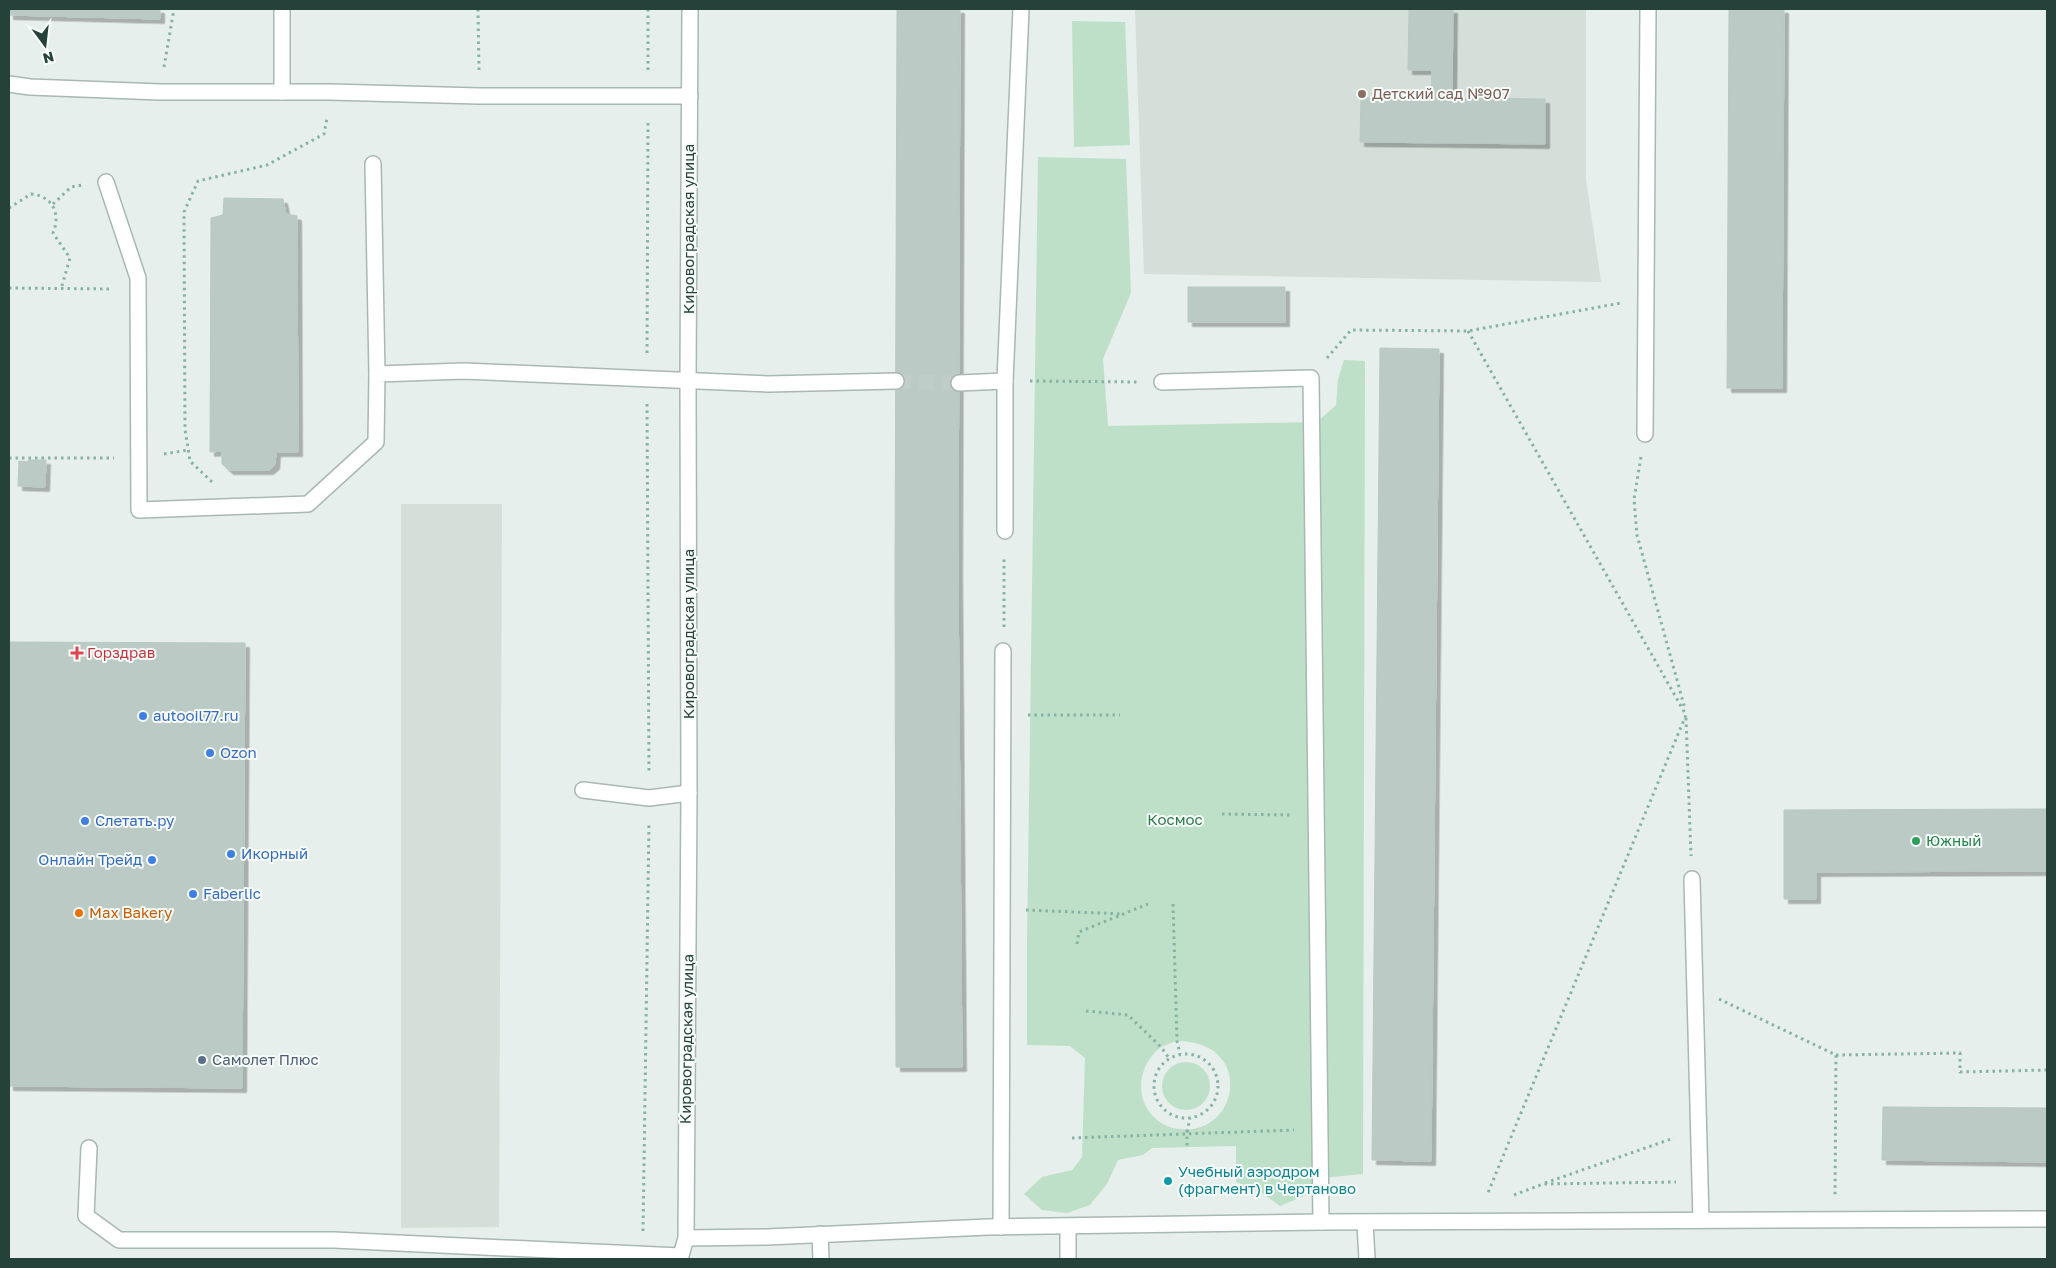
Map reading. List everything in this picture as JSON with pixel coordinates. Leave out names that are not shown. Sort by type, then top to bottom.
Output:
[{"type":"street","points":[[282,9],[282,92]]},
{"type":"street","name":"Кировоградская улица","points":[[680,1257],[686,1238],[689,793],[688,381],[690,9]]},
{"type":"street","points":[[1005,531],[1005,381],[1022,9]]},
{"type":"street","points":[[1645,434],[1648,9]]},
{"type":"street","points":[[9,84],[30,87],[160,92],[648,98],[690,96]]},
{"type":"street","points":[[106,182],[138,278],[139,510],[308,504],[376,442],[377,374],[373,164]]},
{"type":"street","points":[[377,374],[464,371],[768,384],[896,381]]},
{"type":"street","points":[[1162,382],[1311,378],[1321,1222]]},
{"type":"street","points":[[959,383],[1005,381]]},
{"type":"street","points":[[1001,1227],[1003,651]]},
{"type":"street","points":[[583,790],[649,798],[689,793]]},
{"type":"street","points":[[1692,879],[1701,1220]]},
{"type":"street","points":[[89,1148],[86,1216],[119,1240],[334,1240],[680,1257]]},
{"type":"street","points":[[686,1238],[767,1237],[1001,1227],[1321,1222],[2047,1220]]},
{"type":"street","points":[[1365,1223],[1367,1259]]},
{"type":"street","points":[[1068,1227],[1068,1259]]},
{"type":"street","points":[[820,1234],[821,1259]]},
{"type":"path","points":[[160,92],[174,9]]},
{"type":"path","points":[[478,9],[479,96]]},
{"type":"path","points":[[643,1254],[649,798],[648,9]]},
{"type":"path","points":[[217,487],[190,461],[185,428],[184,212],[198,181],[267,165],[324,134]]},
{"type":"path","points":[[53,204],[71,188],[106,182]]},
{"type":"path","points":[[9,208],[31,194],[46,198],[53,204],[57,215],[53,233],[70,258],[61,289]]},
{"type":"path","points":[[9,288],[138,288]]},
{"type":"path","points":[[1311,378],[1351,330],[1468,331],[1646,299]]},
{"type":"path","points":[[1468,331],[1686,715]]},
{"type":"path","points":[[1005,381],[1162,382]]},
{"type":"path","points":[[1645,434],[1634,499],[1637,535],[1686,715],[1692,879]]},
{"type":"path","points":[[9,458],[140,459],[188,450]]},
{"type":"path","points":[[1003,651],[1005,531]]},
{"type":"path","points":[[1004,716],[1120,715]]},
{"type":"path","points":[[1476,1222],[1686,715]]},
{"type":"path","points":[[1222,814],[1316,815]]},
{"type":"path","points":[[1077,944],[1079,932],[1148,904]]},
{"type":"path","points":[[1173,904],[1177,1041],[1180,1054]]},
{"type":"path","points":[[1003,910],[1122,914]]},
{"type":"path","points":[[1694,987],[1836,1054],[1960,1053],[1960,1072],[2047,1070]]},
{"type":"path","points":[[1086,1011],[1128,1014],[1161,1047],[1169,1059]]},
{"type":"path","points":[[1180,1054],[1198,1056],[1212,1068],[1217,1077],[1216,1095],[1212,1104],[1198,1116],[1190,1118],[1178,1117],[1168,1113],[1160,1106],[1155,1097],[1153,1086],[1155,1075],[1160,1066],[1169,1059],[1180,1054]]},
{"type":"path","points":[[1835,1221],[1836,1054]]},
{"type":"path","points":[[1187,1147],[1186,1132],[1190,1118]]},
{"type":"path","points":[[1072,1138],[1186,1132],[1320,1129]]},
{"type":"path","points":[[1542,1184],[1698,1130]]},
{"type":"shaded area","name":"Детский сад №907","points":[[1135,9],[1586,9],[1586,179],[1601,282],[1144,274]]},
{"type":"shaded area","points":[[401,504],[502,504],[499,1227],[401,1228]]},
{"type":"green space","points":[[1072,21],[1125,22],[1130,145],[1074,147]]},
{"type":"green space","name":"Космос","points":[[1038,157],[1126,159],[1131,293],[1103,359],[1108,426],[1317,422],[1336,405],[1338,379],[1344,360],[1365,361],[1363,1174],[1321,1178],[1304,1196],[1280,1206],[1259,1191],[1236,1182],[1236,1146],[1152,1148],[1143,1155],[1118,1160],[1107,1184],[1090,1205],[1067,1213],[1042,1210],[1024,1194],[1042,1177],[1072,1170],[1082,1157],[1085,1058],[1070,1046],[1027,1045]],"holes":[[[1177,1041],[1202,1045],[1219,1056],[1228,1071],[1230,1088],[1226,1105],[1215,1119],[1199,1128],[1179,1129],[1165,1125],[1151,1114],[1144,1102],[1141,1086],[1144,1069],[1153,1054],[1166,1045]]]},
{"type":"green space","points":[[1181,1062],[1191,1062],[1200,1066],[1206,1072],[1210,1086],[1206,1100],[1200,1106],[1191,1110],[1181,1110],[1172,1106],[1166,1100],[1162,1091],[1162,1081],[1166,1072],[1172,1066]]},
{"type":"building","points":[[9,9],[160,9],[160,19],[9,15]]},
{"type":"building","points":[[897,9],[960,9],[958,573],[962,1067],[896,1067]]},
{"type":"building","points":[[1409,9],[1453,9],[1452,98],[1545,99],[1545,144],[1360,142],[1361,98],[1431,98],[1432,70],[1408,70]]},
{"type":"building","points":[[1729,9],[1784,9],[1782,388],[1727,388]]},
{"type":"building","points":[[224,198],[283,199],[286,214],[297,216],[298,452],[276,452],[275,465],[269,470],[229,470],[222,464],[222,451],[210,452],[211,218],[223,215]]},
{"type":"building","points":[[1188,287],[1285,287],[1285,322],[1188,322]]},
{"type":"building","points":[[1380,348],[1439,349],[1431,1161],[1372,1160]]},
{"type":"building","points":[[28,460],[46,460],[45,487],[18,486],[19,461],[28,462]]},
{"type":"building","points":[[9,642],[245,643],[242,1088],[9,1086]]},
{"type":"building","name":"Южный","points":[[2047,809],[2047,871],[1816,872],[1816,899],[1784,899],[1784,810]]},
{"type":"building","points":[[1883,1107],[2047,1108],[2047,1162],[1882,1160]]},
{"type":"tunnel","points":[[896,381],[959,383]]},
{"type":"place","name":"Детский сад №907","points":[[1362,94]]},
{"type":"place","name":"Горздрав","points":[[77,653]]},
{"type":"place","name":"autooil77.ru","points":[[143,716]]},
{"type":"place","name":"Ozon","points":[[210,753]]},
{"type":"place","name":"Слетать.ру","points":[[85,821]]},
{"type":"place","name":"Южный","points":[[1916,841]]},
{"type":"place","name":"Икорный","points":[[231,854]]},
{"type":"place","name":"Онлайн Трейд","points":[[152,860]]},
{"type":"place","name":"Faberlic","points":[[193,894]]},
{"type":"place","name":"Max Bakery","points":[[79,913]]},
{"type":"place","name":"Самолет Плюс","points":[[202,1060]]},
{"type":"place","name":"Учебный аэродром (фрагмент) в Чертаново","points":[[1168,1181]]}]
